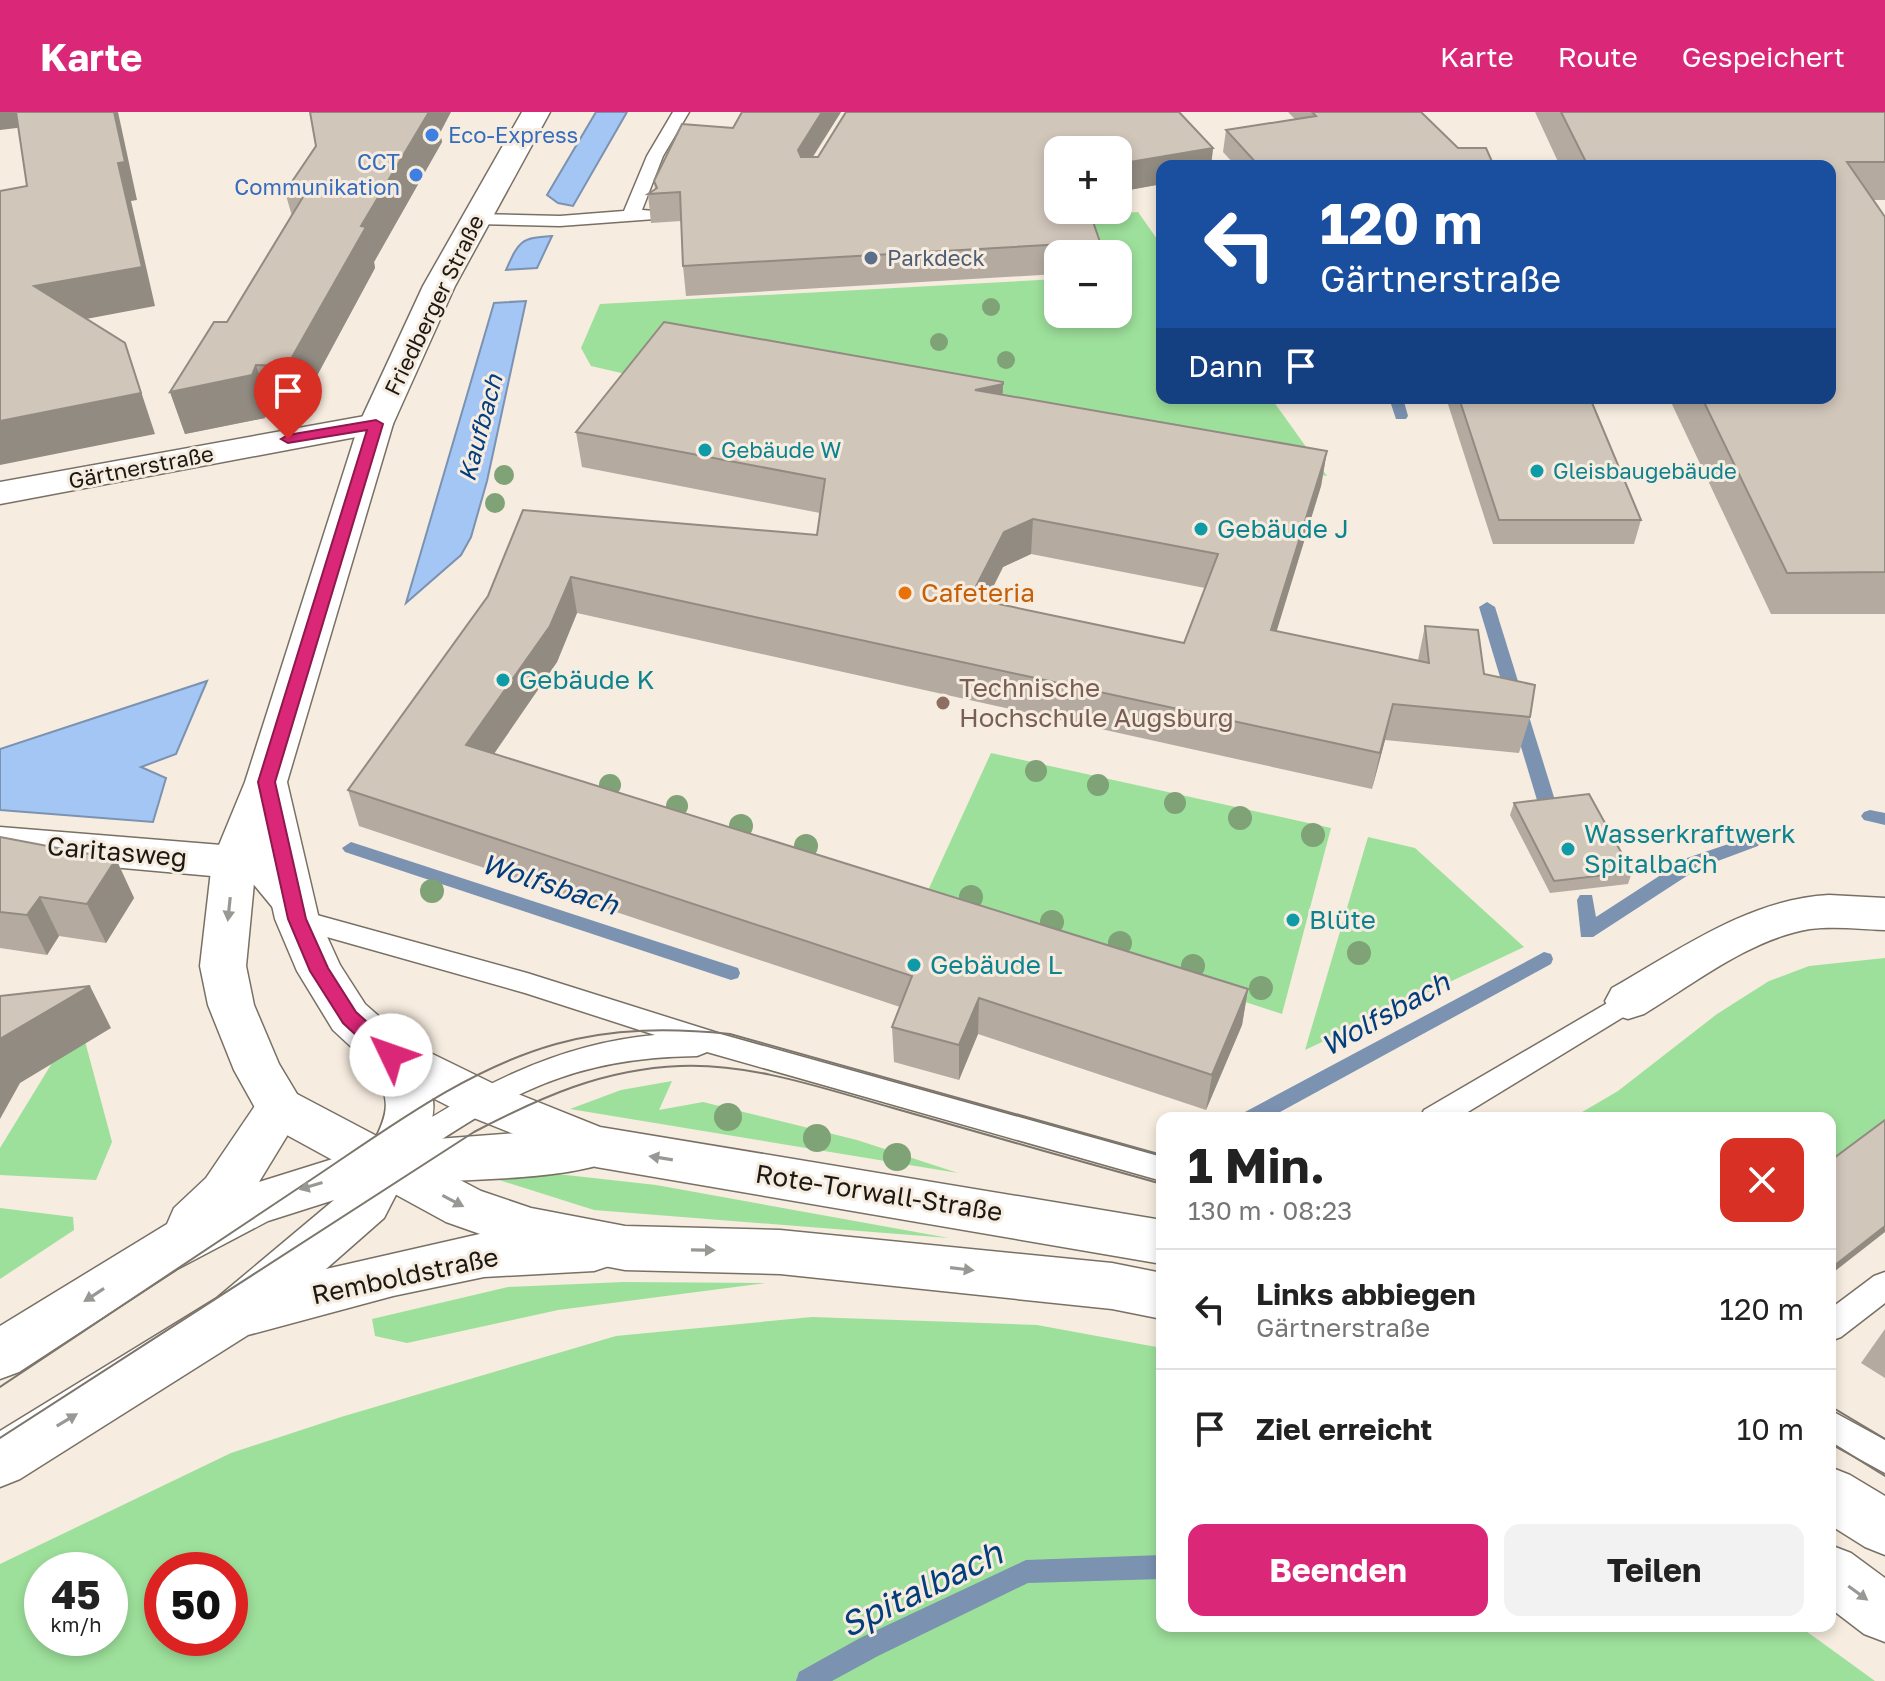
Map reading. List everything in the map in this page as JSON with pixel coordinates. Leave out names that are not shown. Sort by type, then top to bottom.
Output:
[{"type":"main road","name":"Friedberger Straße","points":[[280,1108],[258,1070],[231,1005],[223,966],[234,862],[266,782],[376,424],[439,286],[536,112]]},
{"type":"main road","name":"Gärtnerstraße","points":[[0,493],[376,424]]},
{"type":"main road","name":"Friedberger Straße","points":[[266,782],[297,919],[320,971],[349,1017],[391,1055],[481,1100],[596,1147]]},
{"type":"main road","name":"Caritasweg","points":[[0,842],[234,862]]},
{"type":"main road","points":[[1628,1001],[1722,948],[1780,922],[1809,913],[1885,914]]},
{"type":"main road","name":"Remboldstraße","points":[[0,1461],[236,1314],[366,1203],[405,1130],[411,1097],[391,1055]]},
{"type":"main road","points":[[159,1253],[224,1193],[280,1108],[464,1207],[531,1230],[625,1248],[780,1252],[1112,1286],[1156,1295]]},
{"type":"main road","points":[[0,1355],[159,1253],[252,1205],[385,1163],[513,1156],[596,1147]]},
{"type":"main road","name":"Rote-Torwall-Straße","points":[[596,1147],[1156,1241]]},
{"type":"main road","name":"Remboldstraße","points":[[236,1314],[393,1274],[484,1255],[625,1248]]},
{"type":"main road","points":[[1836,1498],[1885,1528]]},
{"type":"main road","points":[[1836,1577],[1885,1613]]},
{"type":"lane","points":[[475,219],[525,221],[640,215],[655,156],[681,112]]},
{"type":"lane","points":[[297,919],[527,983],[724,1046],[1156,1167]]},
{"type":"lane","points":[[1444,1112],[1628,1001]]},
{"type":"lane","points":[[385,1163],[481,1100],[561,1062],[651,1046],[724,1046]]},
{"type":"lane","points":[[1836,1322],[1885,1285]]},
{"type":"lane","points":[[1836,1429],[1885,1458]]},
{"type":"green space","points":[[1132,212],[1138,212],[1156,238],[1156,404],[1275,404],[1327,476],[1087,433],[634,376],[591,366],[581,348],[600,304],[1044,280],[1044,328],[1132,328],[1132,240],[1099,240],[1094,224],[1132,224]]},
{"type":"green space","points":[[991,753],[1331,828],[1282,1014],[925,897]]},
{"type":"green space","points":[[1368,837],[1415,848],[1524,947],[1305,1050]]},
{"type":"green space","points":[[1885,958],[1885,1126],[1836,1163],[1836,1112],[1582,1112],[1618,1091],[1717,1014],[1769,981],[1809,966]]},
{"type":"green space","points":[[79,1019],[112,1142],[96,1180],[0,1175],[0,1148]]},
{"type":"green space","points":[[672,1081],[659,1110],[703,1102],[857,1140],[958,1173],[570,1109],[621,1090]]},
{"type":"green space","points":[[548,1173],[656,1185],[949,1238],[594,1210],[499,1180],[501,1174]]},
{"type":"green space","points":[[0,1208],[73,1217],[74,1230],[0,1279]]},
{"type":"green space","points":[[624,1282],[765,1283],[558,1310],[407,1343],[375,1336],[372,1319],[508,1287]]},
{"type":"green space","points":[[812,1317],[1037,1325],[1156,1347],[1156,1632],[1807,1632],[1875,1681],[0,1681],[0,1564],[24,1552],[24,1656],[128,1656],[128,1552],[25,1552],[231,1453],[341,1417],[616,1336]]},
{"type":"water","points":[[596,112],[627,112],[573,206],[558,203],[547,195]]},
{"type":"water","points":[[552,236],[537,268],[506,270],[522,243]]},
{"type":"water","name":"Kaufbach","points":[[526,301],[487,481],[471,537],[461,555],[406,603],[494,303]]},
{"type":"water","points":[[207,681],[176,754],[141,767],[166,778],[153,822],[0,810],[0,749]]},
{"type":"building","points":[[16,112],[114,112],[125,162],[118,163],[142,267],[34,286],[125,343],[141,393],[0,421],[0,191],[27,186]]},
{"type":"building","points":[[310,112],[429,112],[361,226],[366,227],[287,366],[256,365],[252,375],[170,392],[214,322],[227,322],[306,192],[285,192],[316,146]]},
{"type":"building","points":[[742,112],[822,112],[798,150],[801,157],[818,157],[846,112],[1179,112],[1213,148],[1132,162],[1132,136],[1044,136],[1044,224],[1094,224],[1099,240],[1044,240],[1044,245],[683,266],[680,192],[648,194],[657,188],[654,181],[682,124],[733,128]]},
{"type":"building","points":[[1312,112],[1421,112],[1458,148],[1486,148],[1491,160],[1254,160],[1226,130],[1316,116]]},
{"type":"building","points":[[1561,112],[1885,112],[1885,162],[1847,162],[1885,217],[1885,572],[1787,573],[1705,404],[1836,404],[1836,160],[1585,160]]},
{"type":"building","points":[[664,322],[1003,382],[975,390],[1327,451],[1271,630],[1429,663],[1425,626],[1478,630],[1484,674],[1535,685],[1530,717],[1393,704],[1380,753],[571,577],[550,626],[466,745],[1248,989],[1212,1075],[979,998],[959,1045],[892,1027],[912,976],[348,790],[488,596],[523,510],[817,535],[825,479],[576,432]],"holes":[[[1033,519],[1218,554],[1184,643],[970,598],[1004,532]]]},
{"type":"building","name":"Gleisbaugebäude","points":[[1461,404],[1593,404],[1641,520],[1499,520]]},
{"type":"building","name":"Wasserkraftwerk Spitalbach","points":[[1589,794],[1632,872],[1554,881],[1514,803]]},
{"type":"building","points":[[0,837],[116,859],[87,904],[40,897],[27,915],[0,912]]},
{"type":"building","points":[[90,986],[0,1039],[0,996]]},
{"type":"building","points":[[1885,1120],[1885,1226],[1836,1264],[1836,1157]]},
{"type":"waterway","name":"Spitalbach","points":[[1398,404],[1401,416]]},
{"type":"waterway","name":"Spitalbach","points":[[1487,607],[1549,810]]},
{"type":"waterway","name":"Wolfsbach","points":[[1870,816],[1885,819]]},
{"type":"waterway","name":"Wolfsbach","points":[[1586,900],[1587,932],[1693,863],[1752,842]]},
{"type":"waterway","name":"Wolfsbach","points":[[351,848],[731,973]]},
{"type":"waterway","name":"Wolfsbach","points":[[1263,1112],[1544,959]]},
{"type":"waterway","name":"Spitalbach","points":[[808,1681],[869,1647],[1026,1572],[1156,1567]]},
{"type":"tram line","points":[[0,1387],[424,1105],[522,1055],[577,1039],[642,1031],[730,1034],[1156,1153]]},
{"type":"tram line","points":[[0,1438],[474,1132],[573,1087],[625,1073],[680,1066],[761,1073],[1156,1182]]},
{"type":"tram line","points":[[1836,1410],[1885,1439]]},
{"type":"tram line","points":[[1836,1446],[1885,1476]]},
{"type":"place","name":"Eco-Express","points":[[432,135]]},
{"type":"place","name":"CCT Communikation","points":[[416,175]]},
{"type":"place","name":"Parkdeck","points":[[871,258]]},
{"type":"place","name":"Gebäude W","points":[[705,450]]},
{"type":"place","name":"Gleisbaugebäude","points":[[1537,471]]},
{"type":"place","name":"Gebäude J","points":[[1201,529]]},
{"type":"place","name":"Cafeteria","points":[[905,593]]},
{"type":"place","name":"Gebäude K","points":[[503,680]]},
{"type":"place","name":"Technische Hochschule Augsburg","points":[[943,703]]},
{"type":"place","name":"Wasserkraftwerk Spitalbach","points":[[1568,849]]},
{"type":"place","name":"Blüte","points":[[1293,920]]},
{"type":"place","name":"Gebäude L","points":[[914,965]]},
{"type":"route","points":[[288,439],[376,424],[266,782],[297,919],[320,971],[349,1017],[391,1055]]}]
